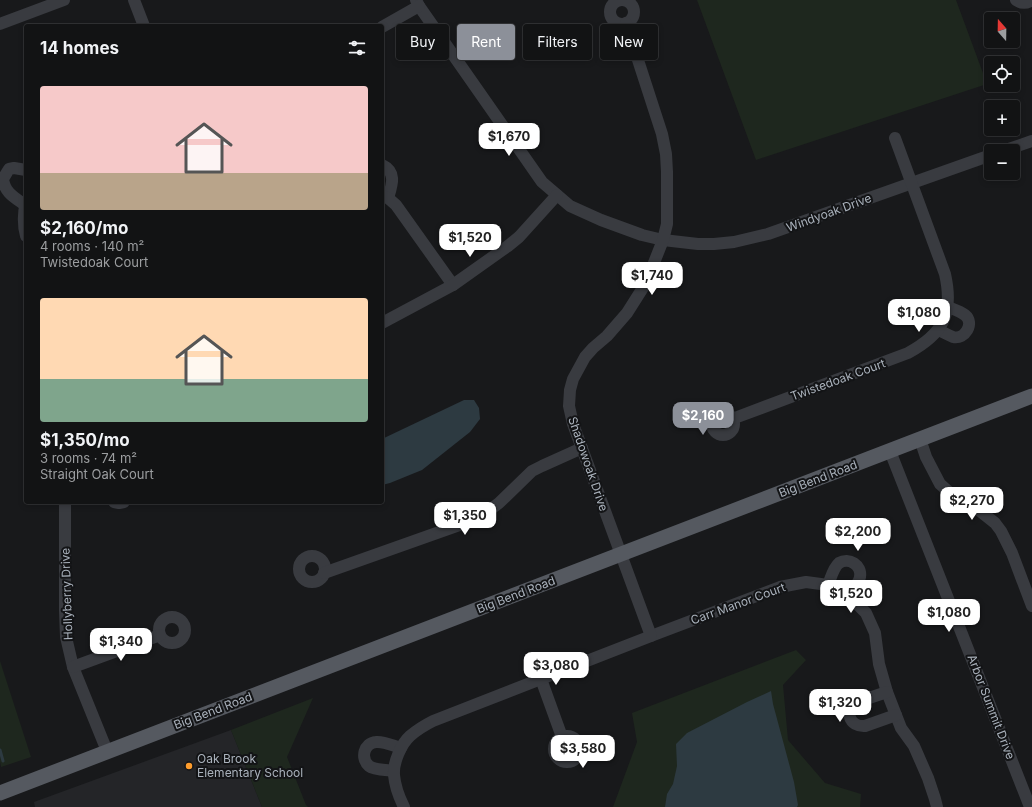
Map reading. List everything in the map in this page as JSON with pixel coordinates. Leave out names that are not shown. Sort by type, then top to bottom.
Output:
[{"type":"main road","name":"Big Bend Road","points":[[0,793],[1032,396]]},
{"type":"street","points":[[0,24],[64,0]]},
{"type":"street","points":[[134,0],[143,24]]},
{"type":"street","points":[[1016,0],[1025,3],[1032,0]]},
{"type":"street","points":[[384,26],[417,3]]},
{"type":"street","name":"Windyoak Drive","points":[[417,3],[542,182],[570,206],[595,218],[642,235],[663,240],[698,244],[734,242],[768,234],[984,157]]},
{"type":"street","name":"Shadowoak Drive","points":[[626,23],[662,134],[666,154],[667,224],[663,240],[646,283],[627,313],[586,357],[573,380],[570,390],[569,406],[573,424],[651,636]]},
{"type":"street","name":"Twistedoak Court","points":[[732,419],[908,353],[931,338],[943,323],[948,307],[948,286],[945,274],[895,138]]},
{"type":"street","points":[[1020,145],[1032,141]]},
{"type":"street","points":[[384,166],[391,172],[392,185],[385,197],[396,205],[453,285]]},
{"type":"street","points":[[24,170],[14,168],[9,169],[3,178],[5,187],[8,191],[24,203]]},
{"type":"street","points":[[384,322],[453,285],[519,237],[557,195]]},
{"type":"street","points":[[24,213],[24,228]]},
{"type":"street","points":[[938,330],[953,337],[957,337],[964,334],[969,327],[969,322],[964,314],[948,307]]},
{"type":"street","points":[[920,439],[926,457],[940,484],[958,500],[980,511],[995,523],[1001,531],[1012,553],[1032,606]]},
{"type":"street","points":[[324,573],[479,518],[500,503],[532,471],[582,448]]},
{"type":"street","name":"Arbor Summit Drive","points":[[890,451],[1030,807]]},
{"type":"street","name":"Hollyberry Drive","points":[[65,504],[66,636],[73,667],[107,751]]},
{"type":"street","points":[[828,585],[833,571],[840,563],[850,561],[854,563],[858,566],[860,579],[849,596]]},
{"type":"street","name":"Carr Manor Court","points":[[401,748],[409,737],[434,721],[780,587],[806,582],[828,585],[849,596],[866,612],[875,633],[879,664],[887,692],[901,728],[914,746],[928,778],[937,807]]},
{"type":"street","points":[[73,667],[160,635]]},
{"type":"street","points":[[541,679],[562,737]]},
{"type":"street","points":[[887,692],[858,702],[851,708],[851,718],[856,725],[865,726],[896,715]]},
{"type":"street","points":[[394,771],[373,768],[369,765],[365,760],[364,755],[364,751],[368,745],[381,742],[401,748],[396,760],[394,771],[396,787],[404,807]]},
{"type":"shaded area","points":[[697,0],[956,0],[984,76],[984,85],[756,160]]},
{"type":"shaded area","points":[[464,400],[474,400],[479,408],[480,419],[470,432],[422,470],[384,484],[384,438]]},
{"type":"shaded area","points":[[796,650],[806,660],[783,685],[788,740],[825,783],[861,794],[860,807],[613,807],[637,742],[632,713]]},
{"type":"shaded area","points":[[0,661],[31,757],[1,767],[0,761]]},
{"type":"shaded area","points":[[771,691],[773,704],[794,782],[798,805],[797,807],[665,807],[667,794],[673,784],[677,766],[676,744],[687,733]]},
{"type":"shaded area","points":[[313,698],[287,757],[308,807],[262,807],[231,730]]},
{"type":"shaded area","name":"Oak Brook Elementary School","points":[[231,730],[262,807],[35,807],[34,802]]},
{"type":"waterway","points":[[0,750],[3,761]]},
{"type":"place","name":"Oak Brook Elementary School","points":[[189,766]]}]
